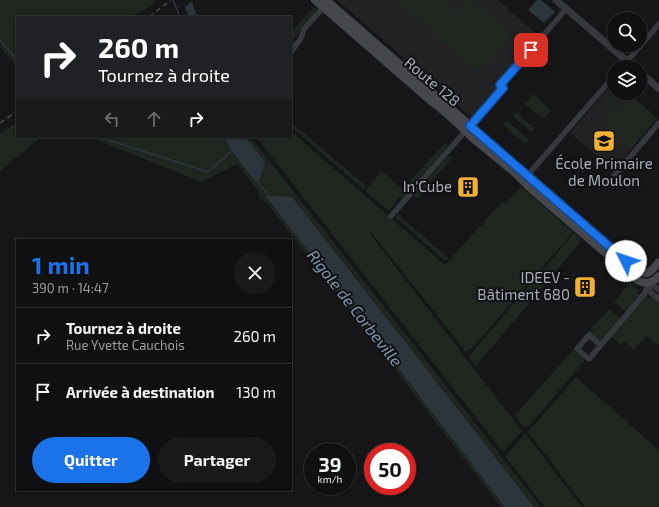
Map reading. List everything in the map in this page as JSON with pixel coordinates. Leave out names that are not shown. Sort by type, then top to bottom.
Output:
[{"type":"main road","name":"Route 128","points":[[315,0],[325,4],[468,128],[485,148],[514,172],[525,178],[637,271],[641,273],[648,273],[659,262]]},
{"type":"main road","name":"Route 128","points":[[525,178],[630,274],[637,280],[648,284]]},
{"type":"main road","points":[[648,284],[659,276]]},
{"type":"street","points":[[556,0],[620,60]]},
{"type":"street","points":[[292,51],[301,38],[304,29],[325,4]]},
{"type":"street","points":[[391,216],[503,88],[500,85],[566,9]]},
{"type":"street","points":[[628,60],[659,24]]},
{"type":"street","points":[[647,78],[659,89]]},
{"type":"street","points":[[525,178],[607,84]]},
{"type":"street","points":[[614,176],[659,123]]},
{"type":"street","points":[[648,284],[659,290]]},
{"type":"street","points":[[648,284],[650,292],[659,299]]},
{"type":"street","points":[[600,345],[645,293],[648,284]]},
{"type":"shaded area","points":[[0,0],[155,0],[152,4],[132,16],[16,16],[16,65],[0,47]]},
{"type":"shaded area","points":[[337,0],[498,0],[540,37],[497,83],[500,86],[473,118]]},
{"type":"shaded area","points":[[396,0],[442,0],[456,13],[467,0],[473,0],[512,34],[480,72]]},
{"type":"shaded area","points":[[314,7],[318,11],[293,40],[295,42],[292,46],[292,32]]},
{"type":"shaded area","points":[[607,90],[607,100],[636,100],[657,118],[613,170],[570,133]]},
{"type":"shaded area","points":[[533,94],[551,110],[543,119],[525,104]]},
{"type":"shaded area","points":[[607,100],[619,100],[609,111],[602,105]]},
{"type":"shaded area","points":[[624,100],[636,100],[657,118],[630,150],[604,119],[626,102]]},
{"type":"shaded area","points":[[517,112],[521,115],[520,117],[535,128],[531,132],[513,116]]},
{"type":"shaded area","points":[[507,121],[529,140],[525,144],[503,125]]},
{"type":"shaded area","points":[[16,123],[16,138],[40,138],[0,171],[0,134]]},
{"type":"shaded area","points":[[292,123],[366,186],[363,189],[292,128]]},
{"type":"shaded area","points":[[292,132],[445,265],[502,202],[506,204],[521,187],[573,232],[475,345],[466,352],[370,231],[369,232],[522,431],[503,452],[257,138],[292,138]]},
{"type":"shaded area","points":[[92,138],[250,138],[268,159],[541,507],[501,507],[267,203],[259,198],[259,192],[237,164],[202,182]]},
{"type":"shaded area","points":[[445,143],[448,146],[403,199],[400,197],[388,211],[365,191],[381,171],[403,189]]},
{"type":"shaded area","points":[[449,155],[452,158],[417,198],[414,196]]},
{"type":"shaded area","points":[[398,214],[448,258],[445,261],[395,217]]},
{"type":"shaded area","points":[[574,233],[582,240],[476,366],[468,357]]},
{"type":"shaded area","points":[[630,282],[639,290],[637,293],[640,296],[626,312],[614,302]]},
{"type":"shaded area","points":[[646,295],[650,299],[652,296],[659,301],[659,343],[658,345],[646,336],[634,350],[624,341],[621,345],[611,336]]},
{"type":"shaded area","points":[[610,309],[621,319],[600,342],[588,333]]},
{"type":"shaded area","points":[[573,350],[585,360],[529,426],[524,426],[519,422],[515,415]]},
{"type":"shaded area","points":[[576,377],[659,450],[659,507],[585,507],[528,432]]},
{"type":"shaded area","points":[[525,433],[582,507],[545,507],[505,457]]},
{"type":"water","points":[[537,0],[541,0],[555,12],[544,23],[528,10]]},
{"type":"water","points":[[192,2],[197,16],[189,16],[185,7]]},
{"type":"water","points":[[225,138],[246,138],[265,162],[258,184],[235,156]]},
{"type":"water","points":[[266,196],[292,197],[534,507],[505,507]]},
{"type":"waterway","points":[[173,0],[180,16]]},
{"type":"waterway","name":"Rigole de Corbeville","points":[[0,40],[16,59]]},
{"type":"waterway","name":"Rigole de Corbeville","points":[[102,138],[208,172],[233,150]]},
{"type":"waterway","name":"Rigole de Corbeville","points":[[258,183],[270,197]]},
{"type":"railway","points":[[150,16],[171,0]]},
{"type":"railway","points":[[0,123],[16,112]]},
{"type":"place","name":"École Primaire de Moulon","points":[[604,141]]},
{"type":"place","name":"In'Cube","points":[[468,187]]},
{"type":"place","name":"IDEEV - Bâtiment 680","points":[[585,287]]},
{"type":"route","points":[[531,50],[500,85],[503,88],[470,126],[626,261]]}]
